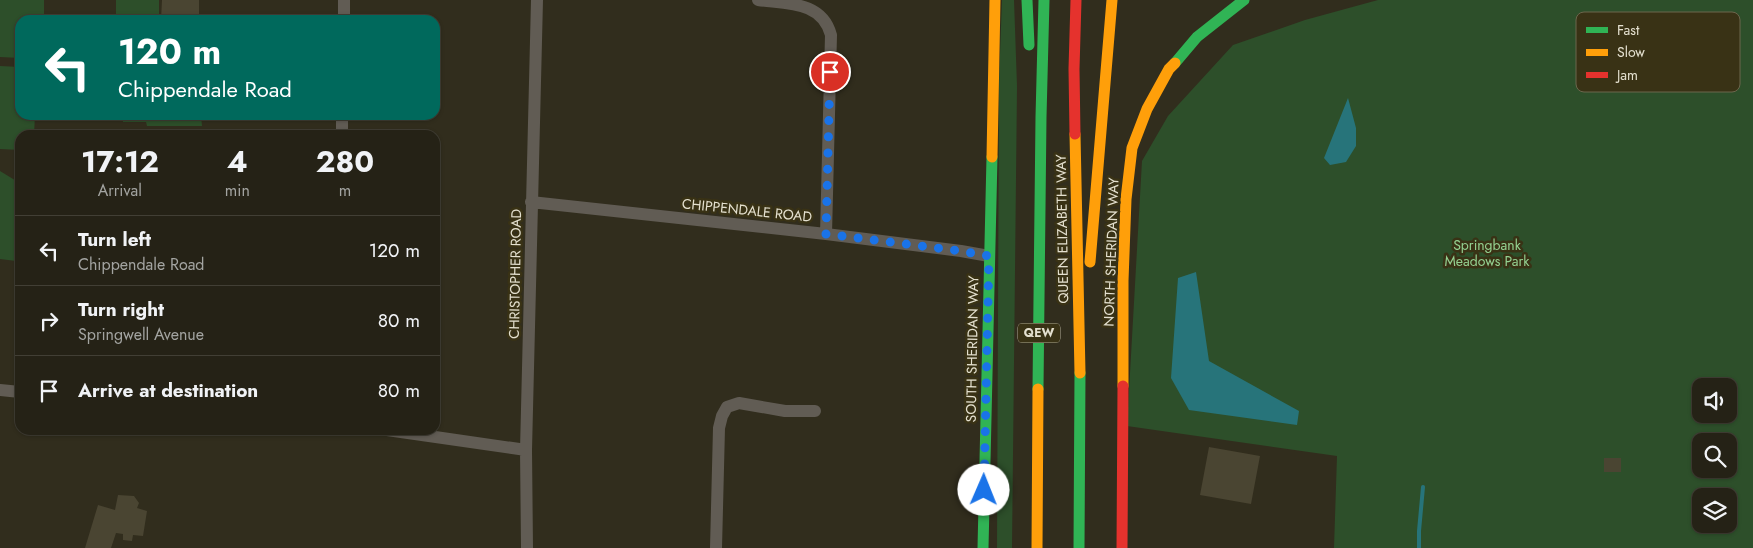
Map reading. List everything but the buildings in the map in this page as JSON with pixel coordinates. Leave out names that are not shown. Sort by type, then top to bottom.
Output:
[{"type":"main road","name":"SOUTH SHERIDAN WAY","points":[[983,548],[995,0]]},
{"type":"main road","points":[[1027,0],[1030,57]]},
{"type":"main road","name":"QUEEN ELIZABETH WAY","points":[[1037,548],[1041,117],[1044,0]]},
{"type":"main road","name":"QUEEN ELIZABETH WAY","points":[[1076,0],[1074,109],[1080,370],[1079,548]]},
{"type":"main road","points":[[1080,370],[1112,0]]},
{"type":"main road","name":"NORTH SHERIDAN WAY","points":[[1122,548],[1123,281],[1126,199],[1132,148],[1148,109],[1169,69],[1197,37],[1244,0]]},
{"type":"main road","points":[[1031,76],[1031,86],[1041,117]]},
{"type":"street","points":[[344,0],[344,15]]},
{"type":"street","name":"CHRISTOPHER ROAD","points":[[527,548],[526,450],[537,0]]},
{"type":"street","points":[[758,0],[802,5],[816,12],[828,25],[831,35],[826,234]]},
{"type":"street","name":"CHIPPENDALE ROAD","points":[[531,202],[826,234],[989,256]]},
{"type":"street","points":[[0,390],[15,392]]},
{"type":"street","points":[[716,548],[719,428],[722,416],[728,407],[739,403],[785,411],[815,411]]},
{"type":"street","points":[[422,435],[526,450]]},
{"type":"green space","points":[[0,0],[44,0],[44,15],[15,15],[15,58],[0,57]]},
{"type":"green space","points":[[116,0],[159,0],[159,15],[116,14]]},
{"type":"green space","points":[[1002,0],[1014,0],[1017,86],[1012,548],[997,548],[999,81]]},
{"type":"green space","name":"Springbank Meadows Park","points":[[1378,0],[1753,0],[1753,548],[1334,548],[1337,456],[1127,426],[1142,161],[1168,116],[1233,45],[1305,20]]},
{"type":"green space","points":[[0,66],[15,67],[15,120],[35,120],[34,130],[15,130],[15,150],[0,149]]},
{"type":"green space","points":[[123,120],[201,120],[202,126],[147,126],[146,122],[123,122]]},
{"type":"green space","points":[[0,171],[15,180],[15,261],[0,259]]},
{"type":"water","points":[[1348,98],[1356,128],[1356,146],[1346,162],[1330,165],[1324,158]]},
{"type":"water","points":[[1196,272],[1209,361],[1299,411],[1297,425],[1189,410],[1171,378],[1178,278]]},
{"type":"waterway","points":[[1419,548],[1423,487]]},
{"type":"traffic: fast","points":[[1027,0],[1029,45]]},
{"type":"traffic: fast","points":[[1038,389],[1044,0]]},
{"type":"traffic: fast","points":[[1175,63],[1197,37],[1244,0]]},
{"type":"traffic: fast","points":[[983,548],[992,157]]},
{"type":"traffic: fast","points":[[1079,548],[1080,373]]},
{"type":"traffic: slow","points":[[992,157],[995,0]]},
{"type":"traffic: slow","points":[[1090,262],[1112,0]]},
{"type":"traffic: slow","points":[[1123,386],[1123,281],[1126,199],[1132,148],[1147,109],[1169,69],[1175,63]]},
{"type":"traffic: slow","points":[[1075,134],[1080,373]]},
{"type":"traffic: slow","points":[[1037,548],[1038,389]]},
{"type":"traffic: jam","points":[[1075,134],[1076,0]]},
{"type":"traffic: jam","points":[[1122,548],[1123,386]]},
{"type":"route","points":[[830,72],[826,234],[989,256],[984,490]]}]
